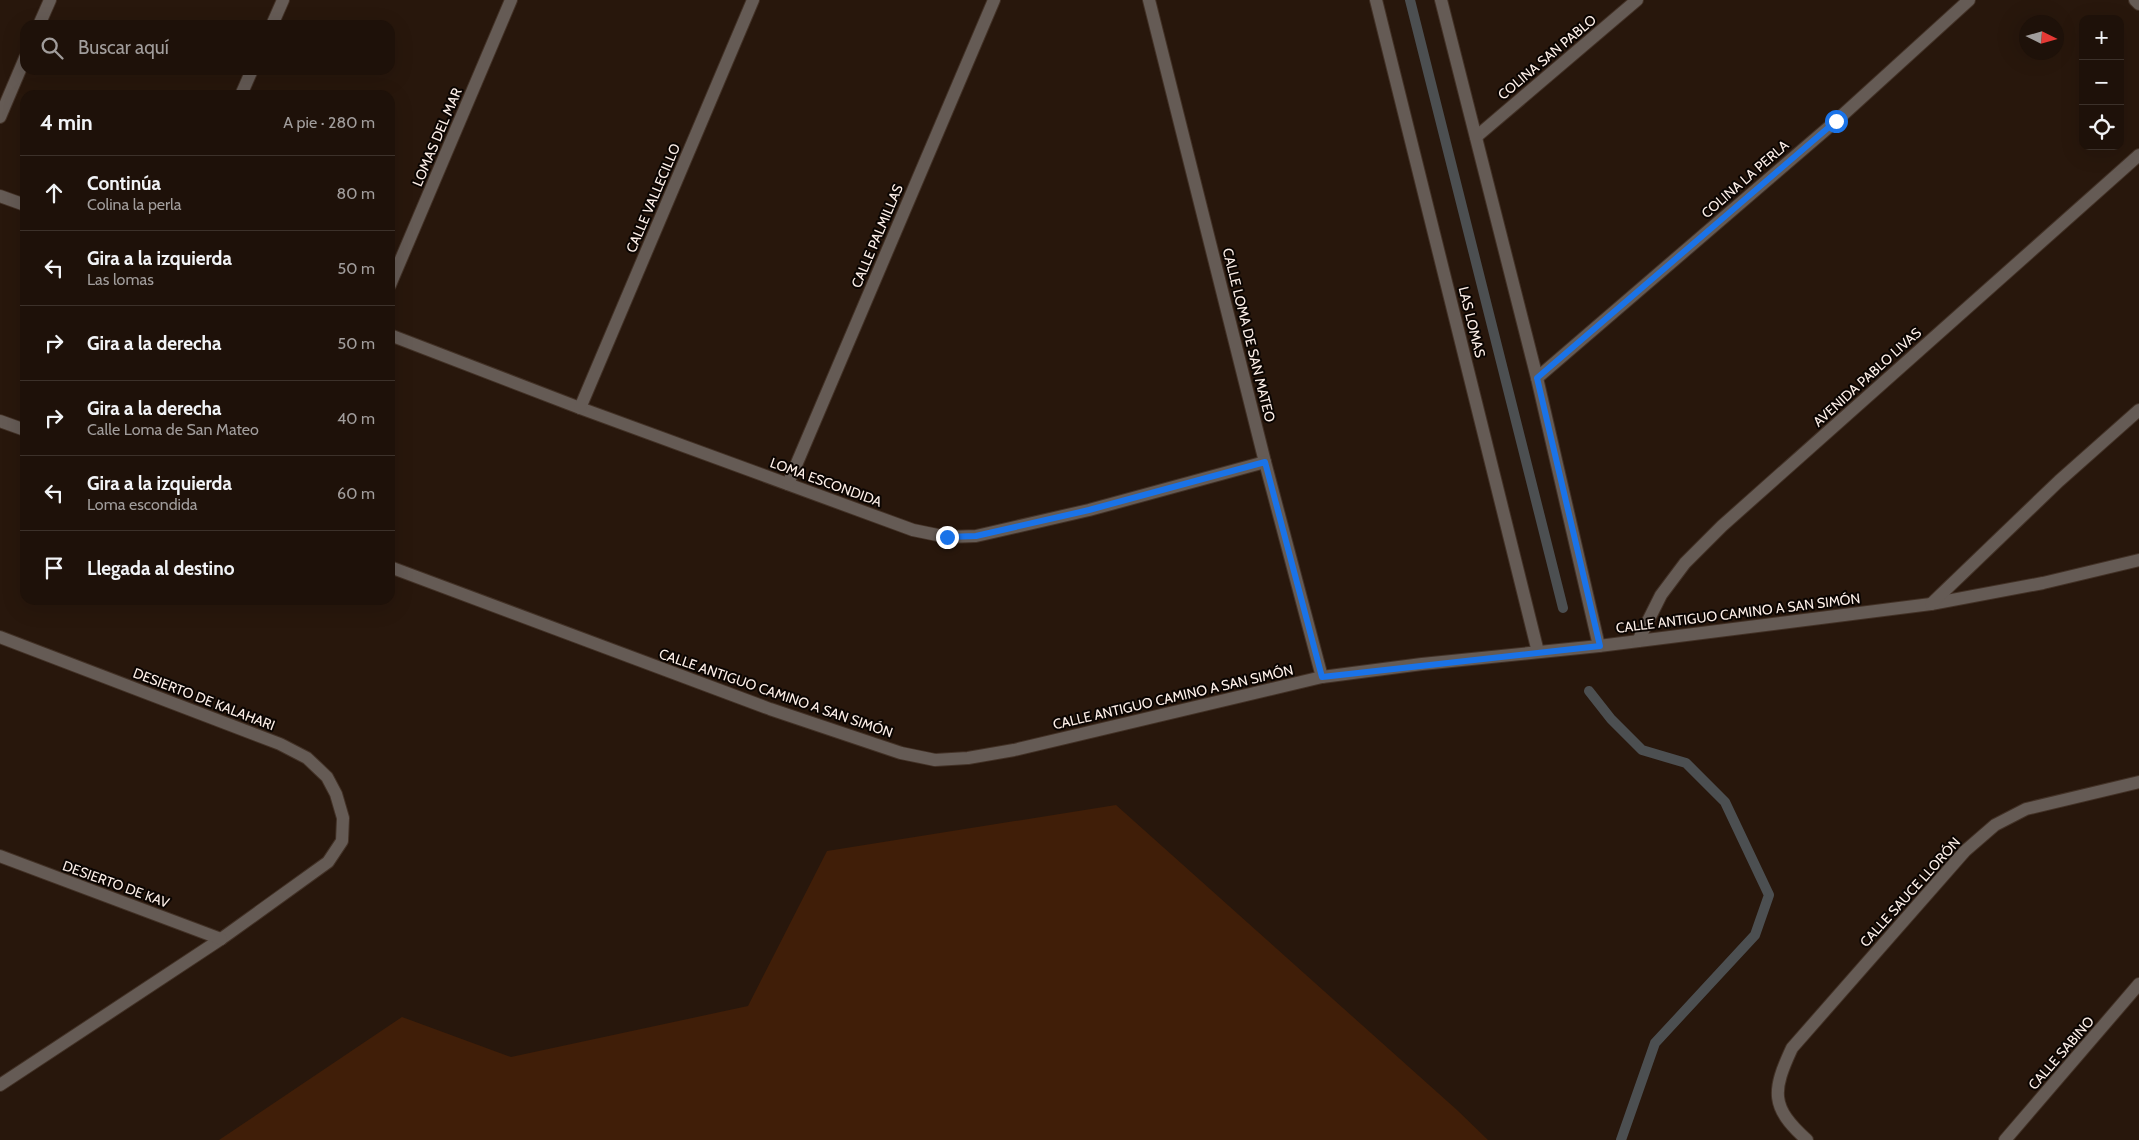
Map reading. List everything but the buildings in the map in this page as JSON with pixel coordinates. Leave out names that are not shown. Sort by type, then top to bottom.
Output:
[{"type":"street","points":[[41,20],[50,0]]},
{"type":"street","points":[[274,20],[283,0]]},
{"type":"street","name":"LOMAS DEL MAR","points":[[395,273],[511,0]]},
{"type":"street","name":"CALLE VALLECILLO","points":[[580,408],[753,0]]},
{"type":"street","name":"CALLE PALMILLAS","points":[[788,484],[994,0]]},
{"type":"street","name":"CALLE LOMA DE SAN MATEO","points":[[1149,0],[1265,462],[1322,677]]},
{"type":"street","name":"LAS LOMAS","points":[[1376,0],[1538,652]]},
{"type":"street","points":[[1442,0],[1537,378],[1600,646]]},
{"type":"street","name":"COLINA SAN PABLO","points":[[1476,137],[1637,0]]},
{"type":"street","name":"COLINA LA PERLA","points":[[1537,378],[1836,121],[1969,0]]},
{"type":"street","points":[[2135,0],[2139,4]]},
{"type":"street","points":[[0,117],[20,70]]},
{"type":"street","points":[[243,90],[250,75]]},
{"type":"street","name":"AVENIDA PABLO LIVAS","points":[[1638,641],[1666,589],[1684,563],[1716,532],[2139,155]]},
{"type":"street","points":[[0,196],[20,203]]},
{"type":"street","name":"LOMA ESCONDIDA","points":[[395,337],[580,408],[913,530],[947,537],[976,536],[1089,510],[1265,462]]},
{"type":"street","points":[[1931,604],[2059,481],[2139,410]]},
{"type":"street","points":[[0,421],[20,428]]},
{"type":"street","name":"CALLE ANTIGUO CAMINO A SAN SIMÓN","points":[[395,569],[770,709],[902,753],[935,760],[968,758],[1014,750],[1322,677],[1600,646],[1931,604],[2043,583],[2139,560]]},
{"type":"street","name":"DESIERTO DE KALAHARI","points":[[0,637],[280,744],[307,758],[327,777],[336,794],[343,818],[342,841],[328,862],[221,939]]},
{"type":"street","name":"CALLE SAUCE LLORÓN","points":[[1807,1140],[1796,1130],[1780,1108],[1777,1091],[1781,1071],[1792,1048],[1965,851],[1995,825],[2026,809],[2139,782]]},
{"type":"street","name":"DESIERTO DE KAV","points":[[0,856],[221,939]]},
{"type":"street","points":[[0,1085],[221,939]]},
{"type":"street","name":"CALLE SABINO","points":[[2005,1140],[2139,984]]},
{"type":"shaded area","points":[[1116,805],[1457,1110],[1488,1140],[219,1140],[402,1017],[511,1057],[748,1006],[827,851]]},
{"type":"waterway","points":[[1410,0],[1563,608]]},
{"type":"waterway","points":[[1589,691],[1611,719],[1642,750],[1686,763],[1725,802],[1769,895],[1755,935],[1655,1043],[1621,1140]]},
{"type":"route","points":[[947,537],[976,536],[1089,510],[1265,462],[1322,677],[1422,664],[1600,646],[1537,378],[1836,121]]}]
